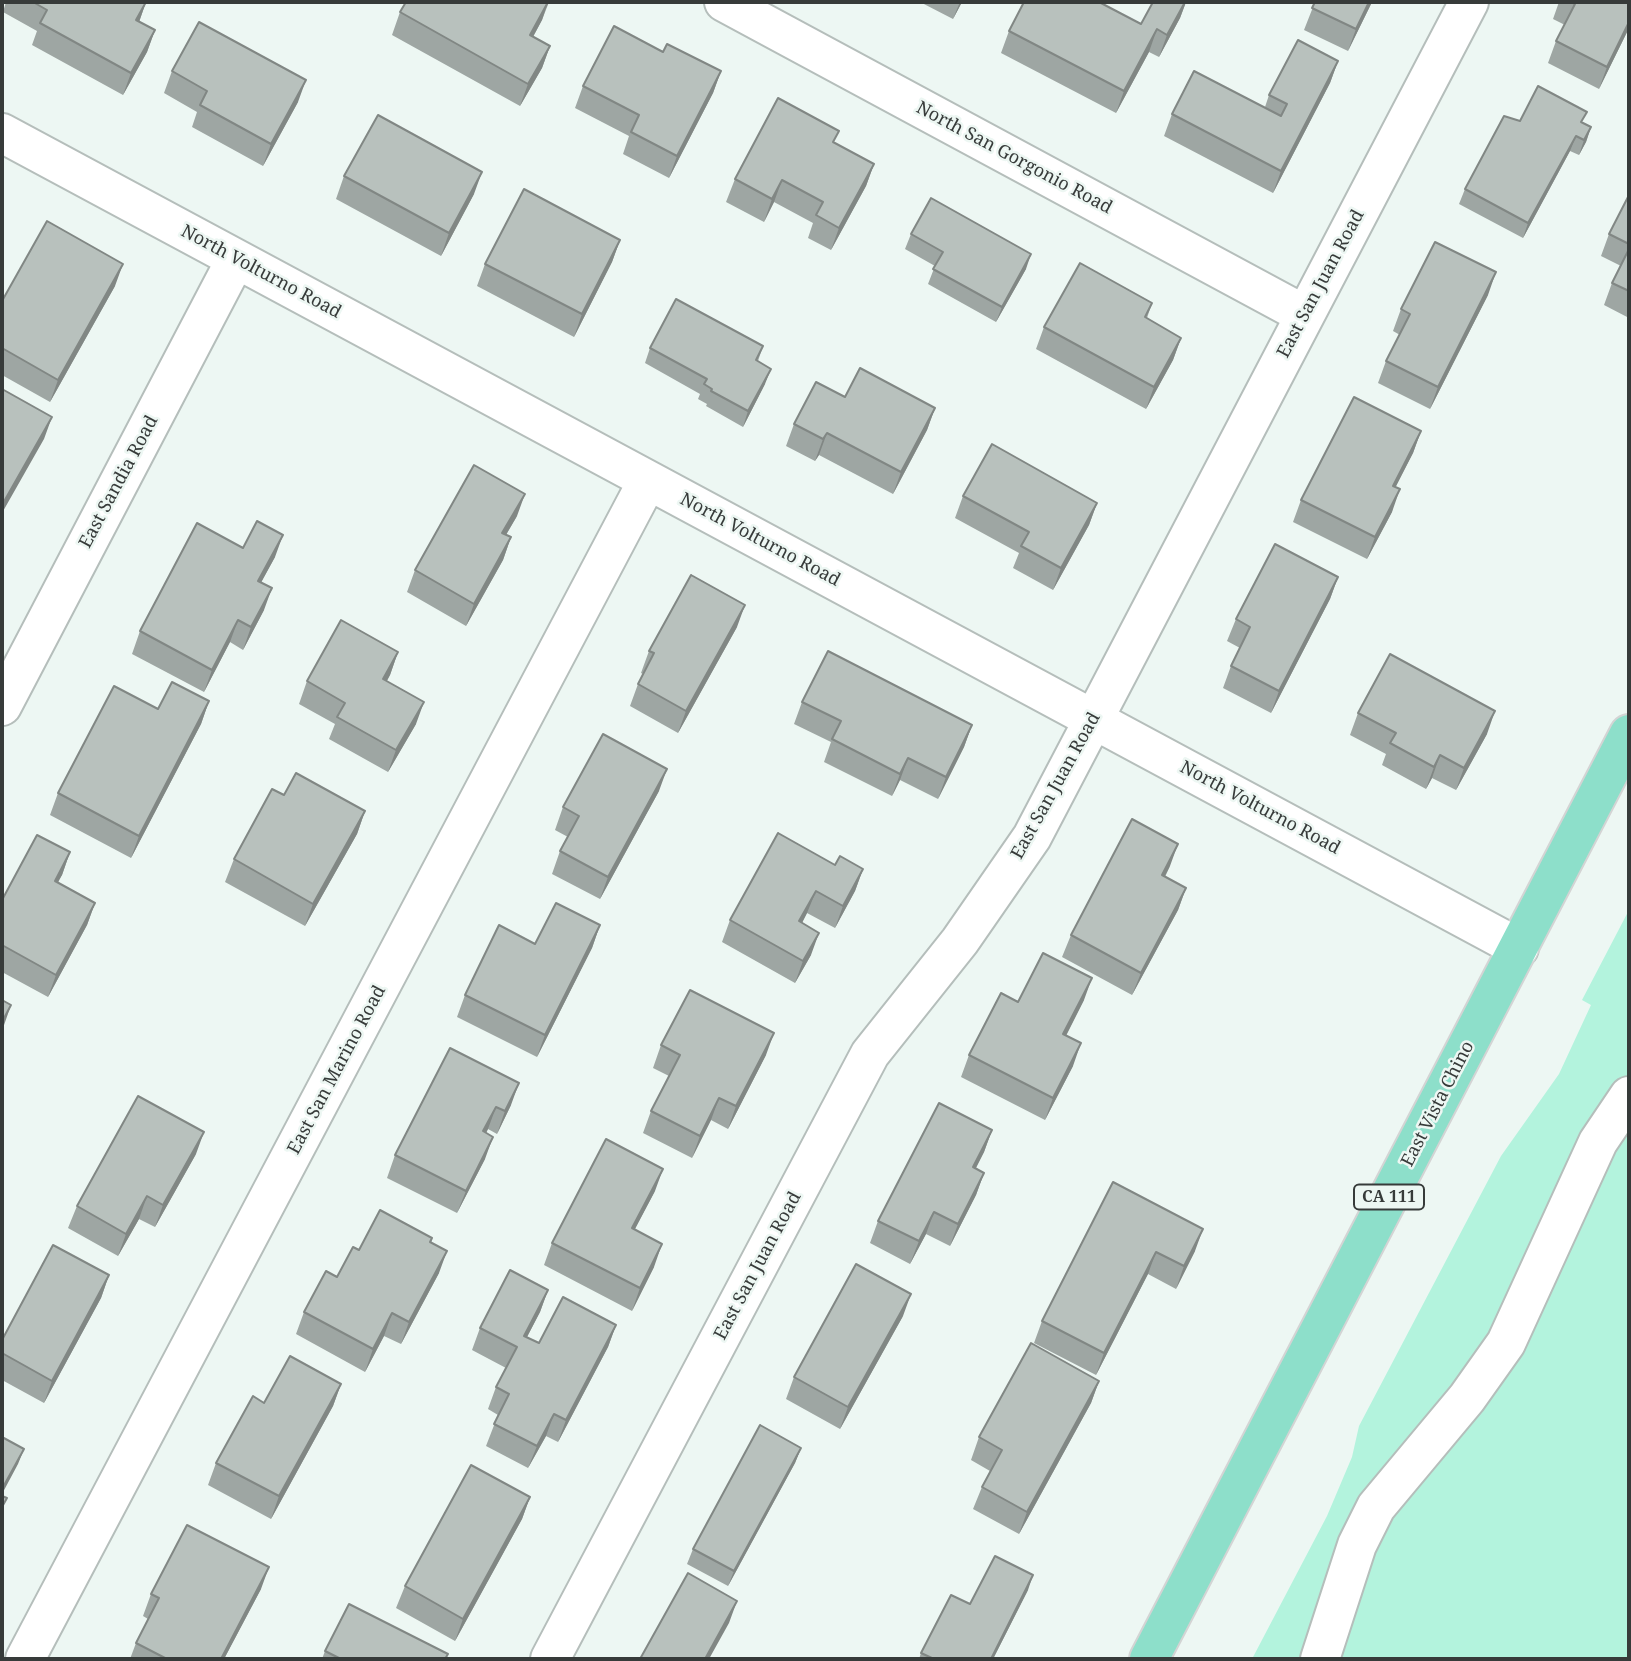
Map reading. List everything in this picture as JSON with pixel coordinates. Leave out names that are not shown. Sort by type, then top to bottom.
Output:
[{"type":"main road","name":"East Vista Chino","points":[[1149,1659],[1629,734]]},
{"type":"street","name":"North San Gorgonio Road","points":[[724,2],[1305,315]]},
{"type":"street","name":"East San Juan Road","points":[[550,1659],[870,1054],[960,940],[1032,837],[1469,2]]},
{"type":"street","name":"North Volturno Road","points":[[2,133],[1519,947]]},
{"type":"street","name":"East Sandia Road","points":[[2,706],[236,258]]},
{"type":"street","name":"East San Marino Road","points":[[26,1659],[648,480]]},
{"type":"street","points":[[1320,1659],[1357,1545],[1376,1507],[1467,1398],[1506,1343],[1598,1142],[1629,1096]]},
{"type":"green space","points":[[1629,910],[1629,1077],[1621,1086],[1508,1304],[1303,1659],[1252,1659],[1327,1516],[1352,1457],[1359,1426],[1501,1156],[1559,1074],[1591,1005],[1582,1000]]},
{"type":"green space","points":[[1629,1124],[1629,1659],[1339,1659],[1375,1543],[1395,1507],[1515,1363],[1552,1289],[1575,1221]]},
{"type":"building","points":[[33,2],[146,2],[136,20],[155,30],[131,73],[40,23],[47,10]]},
{"type":"building","points":[[406,2],[548,2],[530,35],[550,46],[528,84],[400,12]]},
{"type":"building","points":[[1024,2],[1099,2],[1141,24],[1153,2],[1185,2],[1167,35],[1157,29],[1124,91],[1009,31]]},
{"type":"building","points":[[1315,2],[1369,2],[1356,29],[1312,8]]},
{"type":"building","points":[[1571,2],[1629,2],[1629,22],[1607,67],[1556,41],[1575,4]]},
{"type":"building","points":[[199,22],[306,80],[271,144],[200,105],[207,91],[172,71]]},
{"type":"building","points":[[614,26],[663,52],[667,44],[721,71],[677,156],[631,132],[639,115],[583,86]]},
{"type":"building","points":[[1298,40],[1338,61],[1281,171],[1172,114],[1194,71],[1281,116],[1287,104],[1269,95]]},
{"type":"building","points":[[1538,86],[1587,112],[1581,122],[1591,127],[1584,140],[1576,136],[1528,223],[1465,189],[1504,116],[1520,121]]},
{"type":"building","points":[[778,98],[839,131],[833,142],[874,164],[839,228],[816,215],[823,202],[782,180],[772,199],[735,179]]},
{"type":"building","points":[[378,115],[482,172],[449,233],[344,176]]},
{"type":"building","points":[[524,189],[620,240],[582,314],[485,264]]},
{"type":"building","points":[[1629,195],[1629,244],[1609,234]]},
{"type":"building","points":[[931,198],[1031,254],[1002,307],[933,269],[943,252],[911,234]]},
{"type":"building","points":[[47,221],[123,264],[58,380],[2,348],[2,301]]},
{"type":"building","points":[[1435,242],[1496,272],[1438,387],[1386,361],[1410,314],[1401,309]]},
{"type":"building","points":[[1629,249],[1629,291],[1612,283]]},
{"type":"building","points":[[1080,263],[1152,303],[1145,317],[1181,338],[1154,387],[1044,327]]},
{"type":"building","points":[[676,299],[763,346],[756,360],[771,369],[748,411],[711,391],[712,389],[704,384],[707,379],[650,348]]},
{"type":"building","points":[[860,368],[935,408],[901,472],[827,433],[823,439],[794,424],[816,382],[845,397]]},
{"type":"building","points":[[2,389],[52,417],[2,505]]},
{"type":"building","points":[[1354,397],[1421,431],[1393,486],[1400,489],[1375,537],[1301,500]]},
{"type":"building","points":[[992,444],[1097,503],[1061,568],[1021,546],[1029,532],[963,496]]},
{"type":"building","points":[[474,465],[525,494],[502,533],[511,537],[474,604],[415,570]]},
{"type":"building","points":[[257,521],[283,535],[258,581],[272,588],[251,627],[238,620],[212,670],[140,631],[197,523],[243,548]]},
{"type":"building","points":[[1275,544],[1338,577],[1279,691],[1231,666],[1250,627],[1236,619]]},
{"type":"building","points":[[691,575],[745,605],[686,711],[638,684],[654,653],[649,651]]},
{"type":"building","points":[[341,620],[398,652],[383,679],[424,702],[396,750],[337,717],[345,703],[307,681]]},
{"type":"building","points":[[828,651],[972,725],[946,777],[908,758],[900,774],[832,739],[841,721],[802,702]]},
{"type":"building","points":[[1390,654],[1495,711],[1464,768],[1440,755],[1434,767],[1390,743],[1396,733],[1358,713]]},
{"type":"building","points":[[172,682],[209,701],[139,836],[58,793],[114,686],[158,709]]},
{"type":"building","points":[[603,734],[667,769],[608,877],[560,851],[579,816],[563,807]]},
{"type":"building","points":[[296,773],[365,811],[313,904],[234,859],[272,789],[284,795]]},
{"type":"building","points":[[1132,819],[1178,844],[1162,875],[1186,888],[1141,973],[1071,935]]},
{"type":"building","points":[[778,833],[835,865],[840,856],[863,869],[843,906],[816,891],[799,921],[819,933],[803,961],[730,920]]},
{"type":"building","points":[[37,835],[70,852],[55,881],[95,903],[56,975],[2,945],[2,900]]},
{"type":"building","points":[[556,903],[600,925],[545,1035],[465,995],[499,925],[535,944]]},
{"type":"building","points":[[1043,953],[1092,978],[1063,1034],[1081,1043],[1053,1098],[969,1055],[1001,993],[1018,1002]]},
{"type":"building","points":[[690,990],[774,1033],[736,1106],[719,1098],[700,1136],[651,1111],[680,1055],[661,1045]]},
{"type":"building","points":[[2,1000],[11,1005],[2,1022]]},
{"type":"building","points":[[450,1048],[519,1083],[505,1111],[496,1107],[483,1131],[493,1137],[466,1191],[395,1155]]},
{"type":"building","points":[[138,1096],[204,1132],[163,1205],[147,1196],[126,1234],[77,1206]]},
{"type":"building","points":[[939,1103],[992,1130],[973,1167],[984,1173],[958,1224],[934,1212],[919,1241],[878,1221]]},
{"type":"building","points":[[606,1139],[663,1169],[632,1228],[662,1244],[640,1288],[552,1243]]},
{"type":"building","points":[[1113,1182],[1203,1229],[1184,1266],[1156,1252],[1104,1353],[1042,1321]]},
{"type":"building","points":[[380,1210],[432,1238],[430,1242],[447,1251],[409,1322],[392,1313],[373,1349],[304,1312],[326,1271],[337,1277],[353,1247],[359,1250]]},
{"type":"building","points":[[53,1245],[109,1275],[52,1381],[2,1353],[2,1340]]},
{"type":"building","points":[[856,1264],[911,1294],[848,1407],[794,1377]]},
{"type":"building","points":[[510,1270],[548,1290],[524,1336],[539,1343],[563,1297],[616,1325],[566,1420],[554,1414],[537,1446],[494,1424],[509,1394],[496,1387],[517,1347],[480,1328]]},
{"type":"building","points":[[1031,1343],[1099,1381],[1027,1512],[982,1487],[1002,1450],[979,1437]]},
{"type":"building","points":[[290,1356],[341,1384],[279,1496],[216,1463],[253,1396],[264,1403]]},
{"type":"building","points":[[760,1425],[801,1448],[734,1571],[693,1549]]},
{"type":"building","points":[[2,1437],[24,1449],[2,1489]]},
{"type":"building","points":[[471,1465],[530,1497],[463,1619],[405,1586]]},
{"type":"building","points":[[187,1525],[269,1567],[221,1659],[167,1659],[136,1643],[159,1598],[151,1594]]},
{"type":"building","points":[[995,1556],[1033,1575],[991,1659],[934,1659],[921,1653],[951,1595],[970,1604]]},
{"type":"building","points":[[688,1573],[737,1601],[705,1659],[640,1659]]},
{"type":"building","points":[[349,1604],[448,1654],[445,1659],[341,1659],[325,1651]]}]
